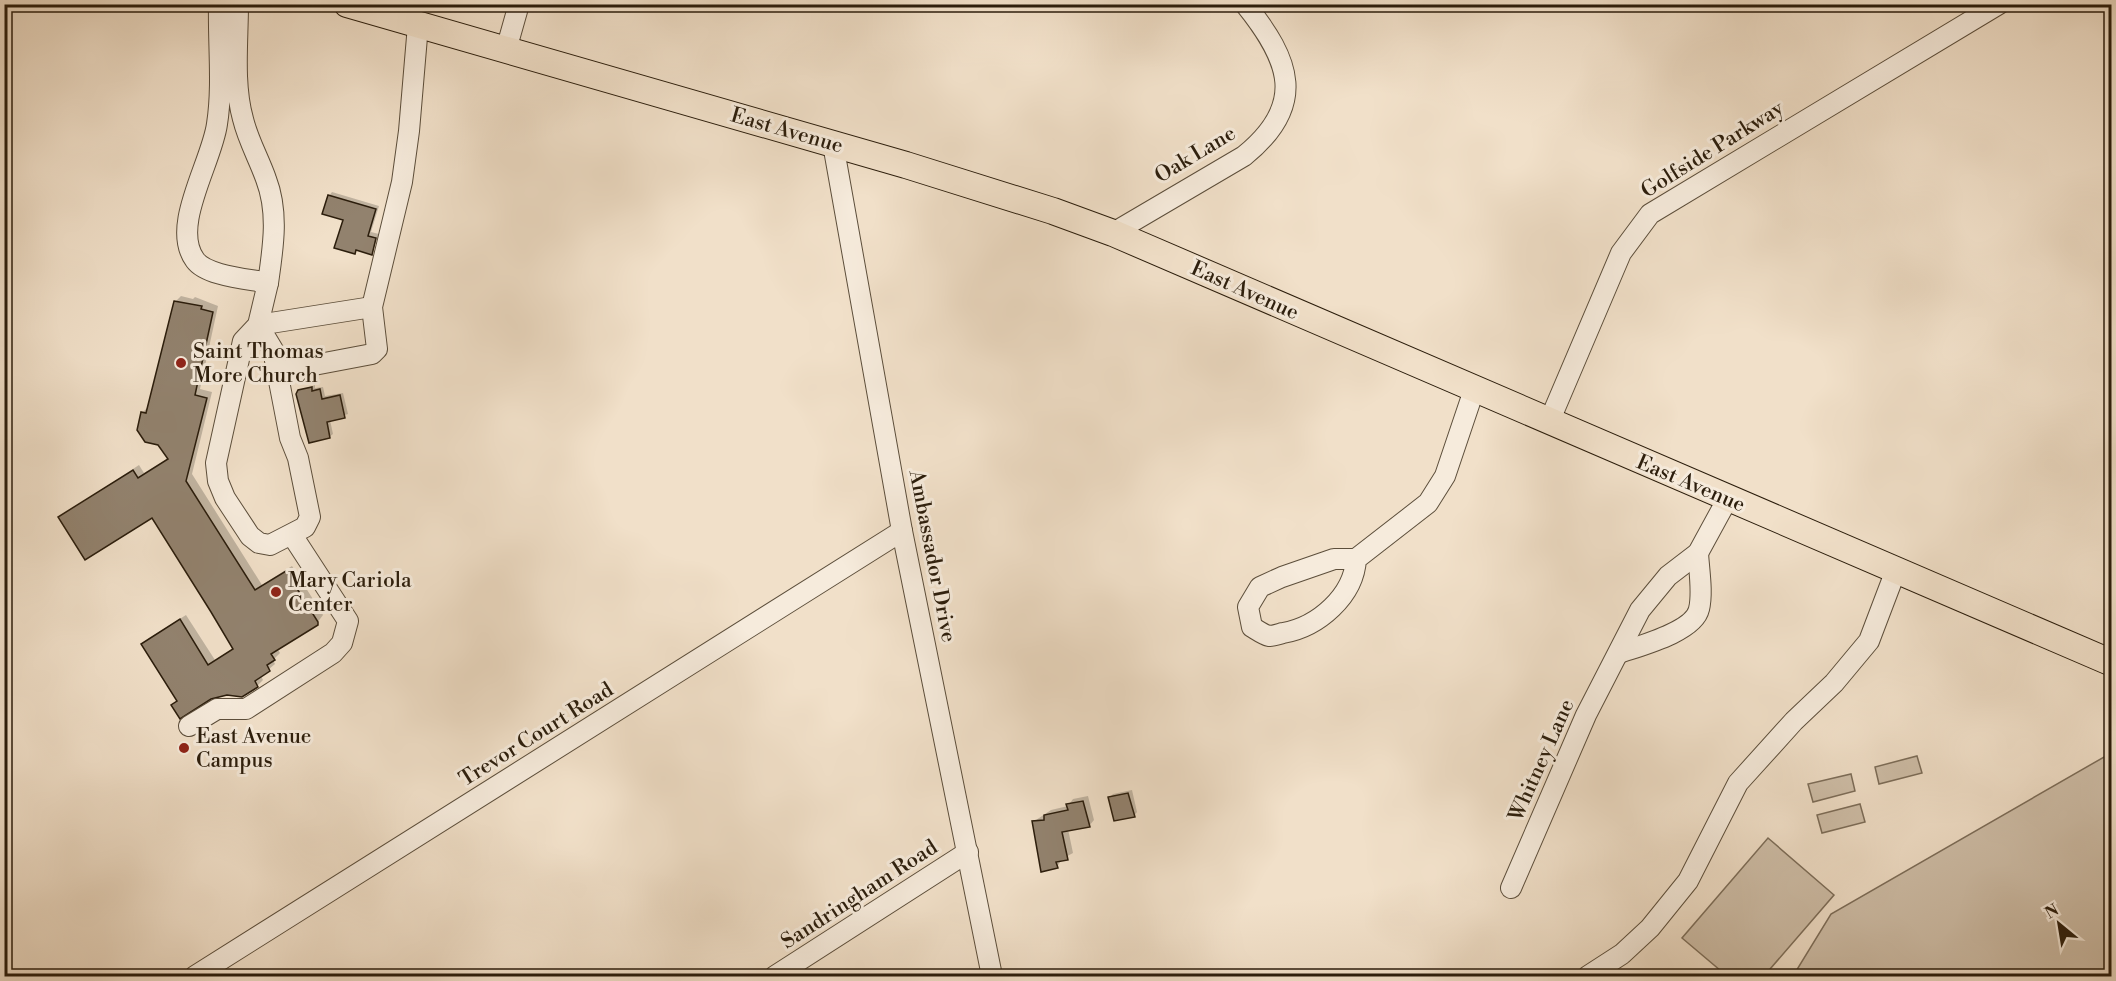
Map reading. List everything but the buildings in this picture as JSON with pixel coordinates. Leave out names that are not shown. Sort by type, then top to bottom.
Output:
[{"type":"main road","name":"East Avenue","points":[[347,4],[1022,200],[1113,233],[2112,663]]},
{"type":"street","points":[[219,4],[218,122],[212,149],[188,217],[186,238],[190,254],[206,270],[268,283]]},
{"type":"street","points":[[238,4],[239,90],[242,118],[267,181],[273,204],[274,231],[268,283],[258,325],[243,341],[218,449],[218,481],[250,536],[259,543],[270,545],[305,527],[310,517],[298,458],[290,438],[273,350],[258,325]]},
{"type":"street","points":[[506,50],[519,4]]},
{"type":"street","name":"Oak Lane","points":[[1113,233],[1244,156],[1260,143],[1281,113],[1286,88],[1282,65],[1263,29],[1245,4]]},
{"type":"street","name":"Golfside Parkway","points":[[1549,422],[1621,253],[1650,214],[1665,202],[1999,4]]},
{"type":"street","points":[[278,372],[372,354],[377,349],[372,307],[402,182],[410,131],[418,25]]},
{"type":"street","name":"Ambassador Drive","points":[[833,144],[902,531],[992,976]]},
{"type":"street","points":[[258,325],[372,307]]},
{"type":"street","points":[[1356,559],[1355,573],[1339,599],[1318,621],[1292,632],[1269,636],[1252,627],[1248,607],[1260,587],[1325,562],[1356,559],[1415,515],[1438,490],[1474,390]]},
{"type":"street","name":"Whitney Lane","points":[[1511,888],[1586,715],[1623,641],[1653,592],[1668,576],[1698,553],[1728,498]]},
{"type":"street","name":"Trevor Court Road","points":[[195,976],[902,531]]},
{"type":"street","points":[[189,726],[217,709],[246,709],[333,653],[342,643],[348,621],[292,535]]},
{"type":"street","points":[[1619,653],[1662,638],[1684,628],[1696,618],[1700,609],[1698,553]]},
{"type":"street","points":[[1588,976],[1622,954],[1643,934],[1688,881],[1738,783],[1794,721],[1834,683],[1869,641],[1896,570]]},
{"type":"street","name":"Sandringham Road","points":[[775,976],[968,852]]},
{"type":"shaded area","points":[[2111,753],[2111,976],[1793,976],[1831,914]]},
{"type":"shaded area","points":[[1917,756],[1922,773],[1879,784],[1875,767]]},
{"type":"shaded area","points":[[1851,774],[1855,791],[1813,802],[1808,784]]},
{"type":"shaded area","points":[[1860,804],[1865,822],[1822,833],[1817,815]]},
{"type":"shaded area","points":[[1768,838],[1834,895],[1764,976],[1727,976],[1682,938]]},
{"type":"place","name":"Saint Thomas More Church","points":[[181,363]]},
{"type":"place","name":"Mary Cariola Center","points":[[276,592]]},
{"type":"place","name":"East Avenue Campus","points":[[184,748]]}]
